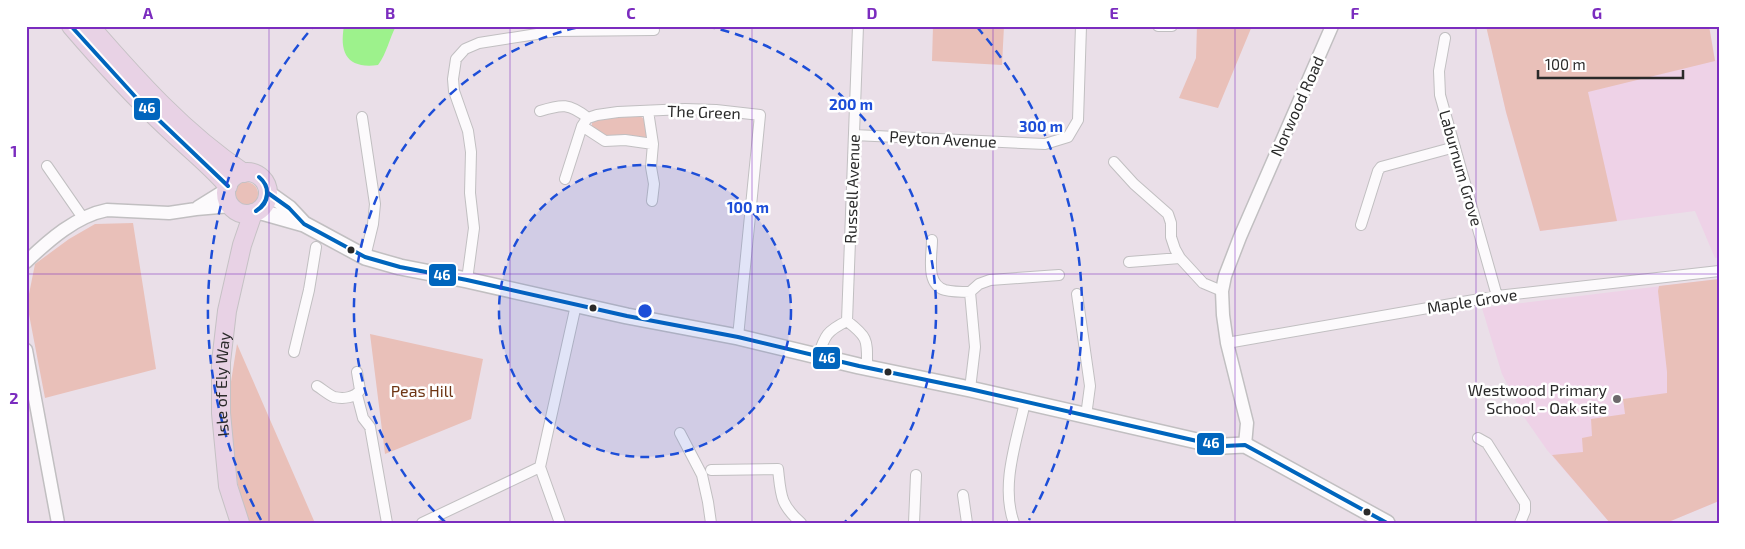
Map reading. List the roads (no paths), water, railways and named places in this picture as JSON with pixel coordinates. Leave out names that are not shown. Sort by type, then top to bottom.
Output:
[{"type":"highway","points":[[71,26],[108,69],[168,128],[200,156],[239,203],[263,206],[268,193],[262,178],[244,173],[194,135],[157,101],[90,26]]},
{"type":"highway","points":[[239,203],[234,177],[244,173]]},
{"type":"highway","name":"Isle of Ely Way","points":[[239,203],[242,245],[227,311],[220,362],[221,414],[228,486],[240,523]]},
{"type":"main road","points":[[268,193],[288,208],[304,224]]},
{"type":"main road","points":[[239,203],[304,224],[365,257],[400,267],[576,305],[738,337],[1224,446],[1245,445],[1387,523]]},
{"type":"street","name":"Russell Avenue","points":[[847,321],[858,26]]},
{"type":"street","name":"Peyton Avenue","points":[[854,135],[1045,144],[1068,137],[1078,120],[1081,26]]},
{"type":"street","points":[[1158,26],[1172,26]]},
{"type":"street","name":"Norwood Road","points":[[1245,445],[1247,423],[1227,343],[1222,292],[1227,268],[1332,26]]},
{"type":"street","points":[[467,280],[474,228],[470,193],[471,152],[468,131],[454,91],[453,79],[456,59],[465,49],[479,43],[556,30],[654,30]]},
{"type":"street","name":"Laburnum Grove","points":[[1445,38],[1439,71],[1440,95],[1497,296]]},
{"type":"street","points":[[540,112],[554,106],[565,105],[576,109],[585,122],[605,141],[625,140],[653,144]]},
{"type":"street","name":"The Green","points":[[585,122],[611,113],[648,111],[716,110],[760,115],[738,337]]},
{"type":"street","name":"The Green","points":[[648,111],[653,144],[651,167],[654,184],[652,202]]},
{"type":"street","points":[[362,117],[375,204],[373,224],[365,257]]},
{"type":"street","points":[[565,179],[585,122]]},
{"type":"street","points":[[1361,225],[1378,171],[1381,167],[1455,147]]},
{"type":"street","points":[[1114,162],[1134,184],[1168,214],[1174,249],[1180,258],[1203,283],[1222,292]]},
{"type":"street","points":[[47,166],[83,218]]},
{"type":"street","points":[[26,262],[39,250],[90,214],[107,210],[169,213],[239,203]]},
{"type":"street","points":[[932,240],[931,274],[936,286],[947,291],[970,292],[979,284],[990,280],[1059,276]]},
{"type":"street","points":[[294,352],[309,290],[316,248]]},
{"type":"street","points":[[1128,262],[1180,258]]},
{"type":"street","name":"Maple Grove","points":[[1227,343],[1497,296],[1719,271]]},
{"type":"street","points":[[970,292],[975,347],[970,389]]},
{"type":"street","points":[[1077,294],[1090,386],[1086,416]]},
{"type":"street","points":[[560,523],[540,467],[576,305]]},
{"type":"street","points":[[818,356],[829,330],[847,321],[863,333],[867,346],[867,367]]},
{"type":"street","points":[[26,350],[58,523]]},
{"type":"street","points":[[317,386],[334,397],[357,395],[360,390],[357,372]]},
{"type":"street","points":[[357,395],[363,418],[370,427],[387,523]]},
{"type":"street","points":[[1014,523],[1009,485],[1025,402]]},
{"type":"street","points":[[680,433],[702,475],[711,523]]},
{"type":"street","points":[[1478,438],[1487,443],[1526,503],[1520,523]]},
{"type":"street","points":[[422,523],[540,467]]},
{"type":"street","points":[[711,470],[778,469],[780,492],[787,510],[801,523]]},
{"type":"street","points":[[914,523],[916,475]]},
{"type":"street","points":[[962,495],[968,523]]},
{"type":"place","name":"Westwood Primary School - Oak site","points":[[1617,399]]},
{"type":"park label","name":"Peas Hill","points":[[422,391]]}]
